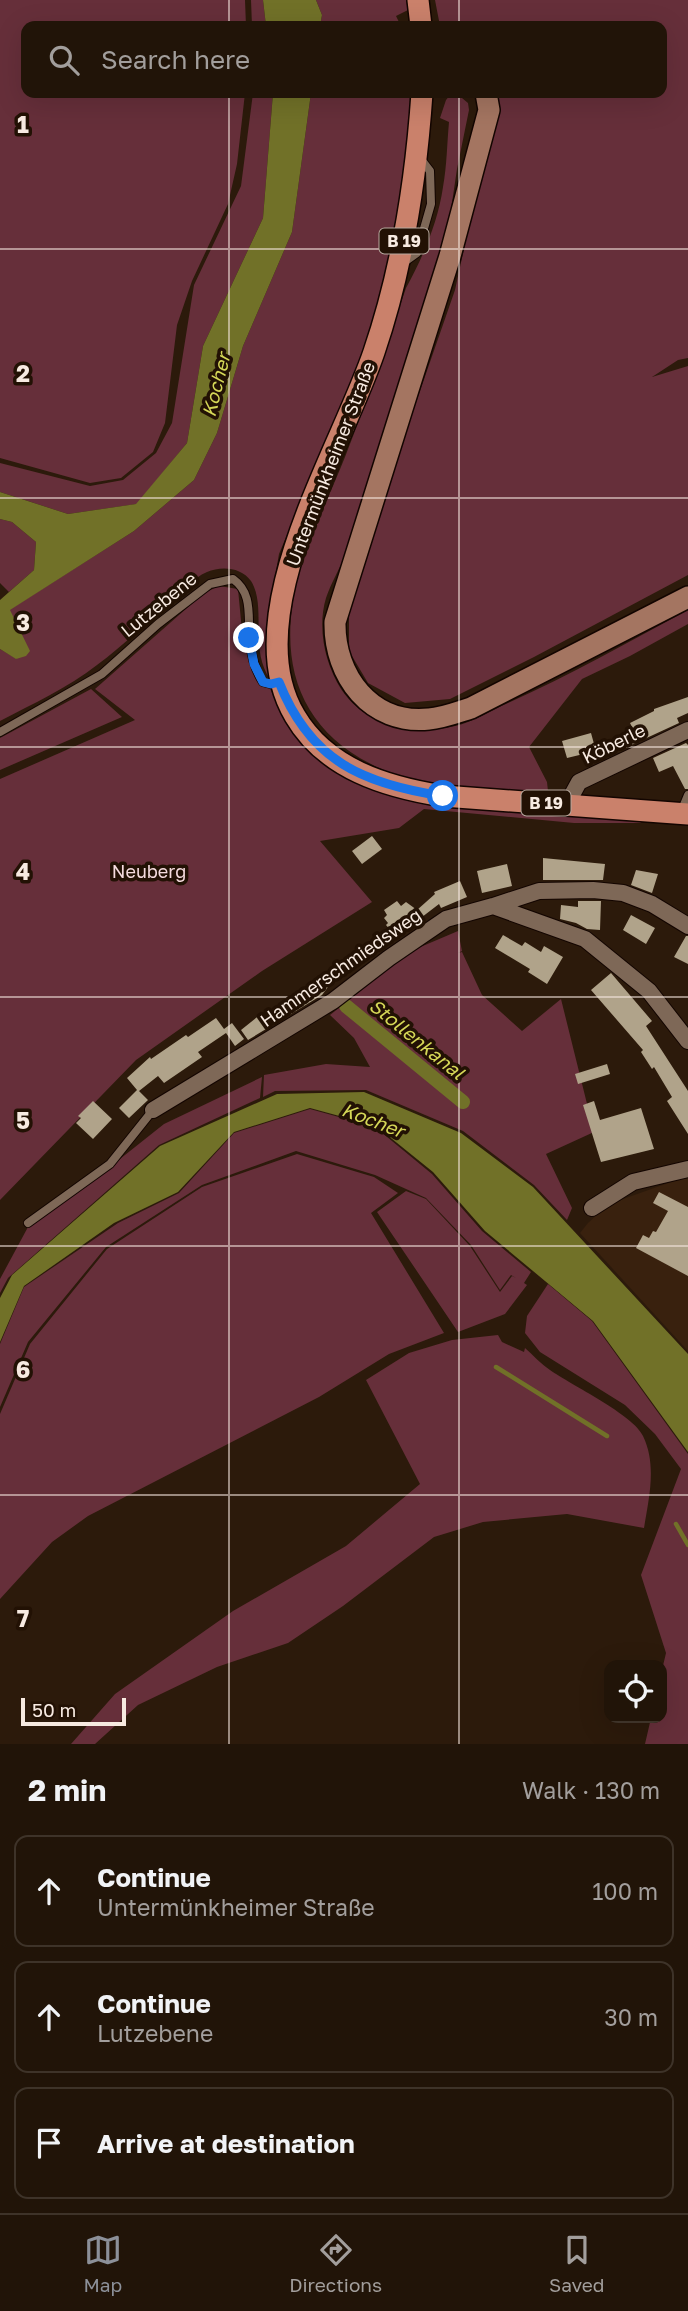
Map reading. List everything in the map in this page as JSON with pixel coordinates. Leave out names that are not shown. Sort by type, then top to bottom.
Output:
[{"type":"main road","points":[[418,0],[420,21]]},
{"type":"main road","name":"Untermünkheimer Straße","points":[[422,98],[408,223],[398,267],[374,353],[305,518],[290,566],[279,611],[276,658],[279,682],[289,706],[313,741],[343,764],[404,790],[443,796],[567,804],[686,807]]},
{"type":"main road","points":[[486,98],[489,110],[450,256],[335,622],[335,639],[341,666],[359,692],[381,709],[411,719],[438,717],[471,708],[688,597]]},
{"type":"street","name":"Köberle","points":[[567,804],[579,782],[688,730]]},
{"type":"street","name":"Hammerschmiedsweg","points":[[153,1110],[333,1001],[446,919],[539,891],[603,891],[623,893],[652,904],[688,926]]},
{"type":"street","points":[[493,906],[586,939],[649,991],[688,1041]]},
{"type":"street","points":[[592,1208],[633,1182],[688,1169]]},
{"type":"lane","name":"Lutzebene","points":[[0,733],[102,674],[158,624],[210,584],[225,579],[233,579],[245,591],[249,638],[259,676],[263,682],[279,682]]},
{"type":"lane","name":"Hammerschmiedsweg","points":[[28,1223],[110,1164],[153,1110]]},
{"type":"shaded area","points":[[688,1176],[688,1351],[580,1233],[609,1204]]},
{"type":"green space","points":[[0,0],[245,0],[246,21],[21,21],[21,98],[244,98],[237,164],[228,204],[192,281],[177,325],[165,423],[153,452],[121,478],[90,483],[0,458]]},
{"type":"green space","points":[[251,0],[263,0],[265,21],[252,21]]},
{"type":"green space","points":[[316,0],[406,0],[408,10],[396,16],[398,21],[321,21],[322,15]]},
{"type":"green space","points":[[435,0],[688,0],[688,358],[678,360],[652,377],[688,366],[688,575],[450,699],[405,703],[368,683],[349,651],[349,608],[396,460],[455,290],[497,98],[667,98],[667,21],[439,21]]},
{"type":"green space","points":[[252,98],[273,98],[263,218],[203,346],[187,443],[137,504],[68,514],[0,492],[0,463],[90,486],[123,480],[156,453],[172,423],[194,285],[241,186]]},
{"type":"green space","points":[[310,98],[410,98],[409,143],[393,253],[368,340],[279,554],[267,622],[270,679],[260,655],[256,591],[251,581],[242,573],[218,569],[192,581],[107,658],[86,673],[0,721],[0,649],[17,659],[16,625],[9,610],[134,531],[194,480],[217,433],[243,346],[292,232]]},
{"type":"green space","points":[[462,98],[468,103],[469,110],[446,243],[346,554],[326,598],[322,621],[324,645],[335,679],[351,702],[363,712],[392,725],[423,730],[439,729],[482,716],[577,670],[688,610],[688,624],[582,679],[529,747],[547,782],[548,791],[445,786],[405,778],[386,771],[355,755],[331,736],[313,714],[300,690],[292,663],[290,634],[293,603],[309,542],[361,415],[406,288],[434,226],[444,179],[449,122],[440,118],[446,100]]},
{"type":"green space","points":[[0,519],[12,522],[36,542],[34,570],[9,592],[0,583]]},
{"type":"green space","name":"Neuberg","points":[[219,586],[238,589],[242,631],[260,680],[266,679],[281,714],[304,744],[329,767],[645,820],[640,823],[574,823],[424,809],[399,828],[320,841],[372,902],[262,971],[136,1060],[0,1200],[0,779],[135,720],[95,689],[204,593]]},
{"type":"green space","points":[[91,689],[122,717],[0,770],[0,738]]},
{"type":"green space","points":[[458,931],[462,951],[458,953],[462,952],[482,995],[522,1031],[561,999],[594,1132],[546,1154],[572,1208],[567,1220],[534,1185],[463,1131],[366,1090],[275,1091],[263,1097],[264,1075],[326,1064],[370,1067],[354,1038],[330,1015],[411,951]]},
{"type":"green space","points":[[262,1077],[260,1098],[159,1145],[8,1278],[0,1293],[0,1279],[28,1227],[164,1124]]},
{"type":"green space","points":[[310,1109],[375,1127],[432,1174],[482,1231],[531,1272],[524,1283],[527,1285],[505,1314],[458,1332],[377,1212],[406,1191],[426,1199],[470,1246],[500,1292],[512,1276],[516,1278],[511,1275],[500,1290],[471,1245],[426,1198],[375,1175],[296,1151],[202,1185],[106,1247],[28,1342],[0,1407],[0,1344],[24,1287],[118,1223],[179,1193],[234,1133]]},
{"type":"green space","points":[[297,1154],[374,1177],[398,1193],[371,1213],[444,1333],[389,1354],[319,1397],[88,1516],[52,1542],[0,1599],[0,1414],[30,1344],[107,1249],[202,1187]]},
{"type":"green space","points":[[548,1284],[592,1321],[688,1454],[688,1744],[645,1744],[650,1723],[667,1723],[667,1660],[664,1660],[666,1653],[641,1575],[681,1469],[655,1434],[625,1405],[540,1352],[525,1333],[527,1316]]},
{"type":"green space","points":[[498,1335],[502,1342],[524,1352],[525,1348],[550,1370],[615,1410],[637,1428],[647,1447],[651,1470],[644,1528],[567,1514],[483,1522],[434,1537],[343,1606],[288,1643],[217,1667],[138,1705],[95,1744],[71,1744],[115,1694],[233,1611],[346,1546],[420,1484],[366,1380],[409,1353],[452,1340]]},
{"type":"water","points":[[263,0],[316,0],[322,15],[321,21],[265,21]]},
{"type":"water","name":"Kocher","points":[[273,98],[310,98],[292,232],[243,346],[217,433],[194,480],[134,531],[10,610],[30,651],[26,656],[16,659],[0,649],[0,600],[34,570],[36,542],[12,522],[0,519],[0,492],[68,514],[136,504],[187,443],[203,346],[263,218]]},
{"type":"water","name":"Kocher","points":[[364,1092],[461,1133],[533,1187],[688,1354],[688,1452],[593,1321],[485,1231],[433,1172],[376,1126],[310,1108],[234,1132],[178,1192],[114,1223],[24,1286],[0,1342],[0,1298],[12,1275],[160,1146],[277,1094]]},
{"type":"building","points":[[688,697],[688,713],[677,718],[679,723],[627,747],[624,740],[636,735],[630,723],[654,709]]},
{"type":"building","points":[[591,733],[596,751],[567,758],[562,741]]},
{"type":"building","points":[[686,743],[688,789],[685,789],[673,766],[659,772],[653,758]]},
{"type":"building","points":[[372,836],[382,849],[362,864],[352,851]]},
{"type":"building","points":[[543,858],[605,864],[603,880],[543,880]]},
{"type":"building","points":[[507,864],[512,886],[482,893],[477,871]]},
{"type":"building","points":[[636,870],[658,874],[652,893],[631,885]]},
{"type":"building","points":[[460,881],[467,897],[441,908],[439,904],[396,937],[386,925],[388,923],[384,918],[387,915],[384,910],[397,901],[401,906],[406,902],[417,910],[435,894],[434,892]]},
{"type":"building","points":[[578,901],[601,901],[600,930],[587,929],[560,919],[561,905],[578,907]]},
{"type":"building","points":[[631,915],[655,928],[646,944],[623,930]]},
{"type":"building","points":[[503,935],[522,946],[525,942],[541,952],[544,946],[563,957],[547,984],[528,972],[530,969],[495,948]]},
{"type":"building","points":[[688,936],[688,964],[674,957]]},
{"type":"building","points":[[611,973],[652,1021],[646,1026],[688,1091],[688,1134],[667,1101],[672,1097],[654,1067],[652,1069],[641,1052],[643,1050],[591,990]]},
{"type":"building","points":[[326,984],[328,987],[322,995],[281,1020],[280,1018]]},
{"type":"building","points":[[261,1014],[271,1026],[248,1040],[241,1030]]},
{"type":"building","points":[[216,1018],[224,1029],[232,1023],[244,1039],[235,1046],[226,1033],[198,1052],[202,1057],[164,1083],[158,1076],[139,1091],[148,1100],[129,1118],[119,1108],[137,1090],[127,1078],[150,1057],[151,1059]]},
{"type":"building","points":[[607,1064],[610,1074],[578,1084],[575,1074]]},
{"type":"building","points":[[93,1101],[112,1119],[93,1139],[76,1123],[81,1118],[78,1116]]},
{"type":"building","points":[[594,1101],[600,1120],[641,1108],[654,1149],[601,1162],[583,1105]]},
{"type":"building","points":[[659,1192],[688,1207],[688,1276],[636,1248],[643,1235],[649,1238],[653,1231],[656,1232],[668,1211],[653,1203]]},
{"type":"waterway","name":"Stollenkanal","points":[[346,1006],[463,1102]]},
{"type":"waterway","points":[[496,1367],[607,1436]]},
{"type":"waterway","points":[[676,1524],[688,1545]]},
{"type":"route","points":[[249,638],[254,664],[263,682],[279,682],[300,725],[313,741],[333,758],[353,770],[404,790],[443,796]]}]
